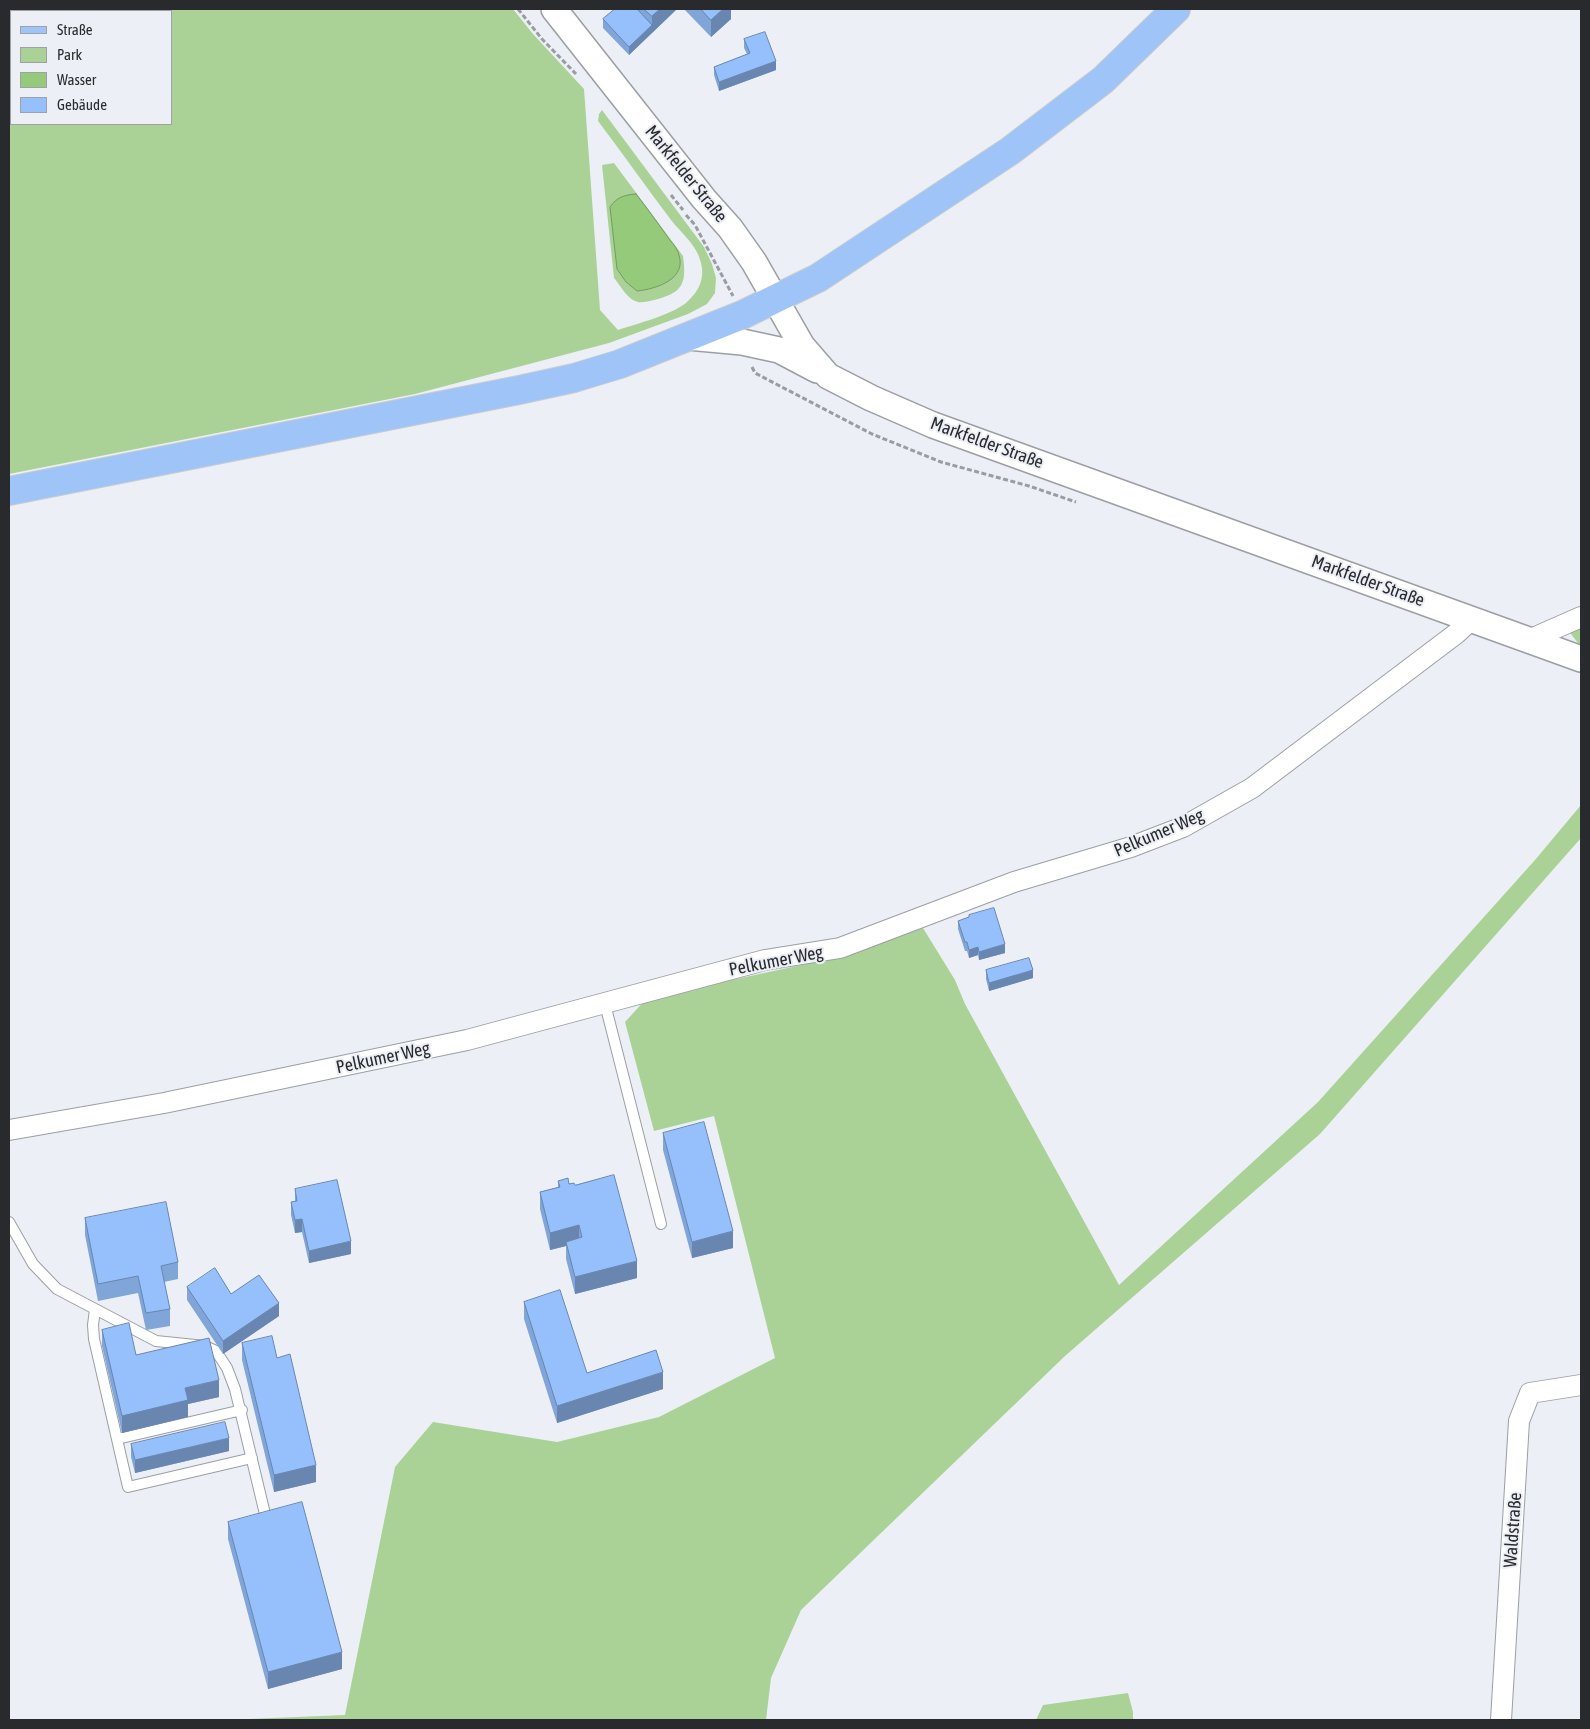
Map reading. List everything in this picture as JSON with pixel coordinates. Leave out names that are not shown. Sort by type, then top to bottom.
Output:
[{"type":"main road","points":[[9,491],[574,378],[620,364],[742,315],[818,278],[1010,151],[1103,80],[1176,9]]},
{"type":"street","name":"Markfelder Straße","points":[[554,9],[704,199],[730,228],[754,262],[802,346],[828,376],[871,398],[933,425],[1581,658]]},
{"type":"street","points":[[688,337],[751,344],[779,350],[828,376]]},
{"type":"street","points":[[1531,639],[1581,616]]},
{"type":"street","name":"Pelkumer Weg","points":[[9,1130],[164,1103],[457,1042],[766,960],[840,948],[1014,882],[1131,847],[1183,827],[1252,788],[1472,619]]},
{"type":"street","name":"Waldstraße","points":[[1501,1720],[1519,1421],[1530,1393],[1581,1385]]},
{"type":"lane","points":[[605,1004],[661,1224]]},
{"type":"lane","points":[[9,1222],[33,1264],[57,1290],[156,1341],[205,1346],[213,1349],[227,1368],[242,1410],[265,1514]]},
{"type":"lane","points":[[96,1309],[93,1329],[128,1487],[252,1458]]},
{"type":"lane","points":[[117,1439],[242,1410]]},
{"type":"path","points":[[518,9],[542,39],[580,79]]},
{"type":"path","points":[[669,193],[695,225],[742,315]]},
{"type":"path","points":[[751,344],[749,362],[755,373],[872,434],[941,462],[1029,486],[1085,505]]},
{"type":"green space","points":[[9,9],[513,9],[533,34],[584,89],[600,310],[618,330],[655,318],[682,306],[698,289],[702,279],[699,257],[693,245],[671,220],[598,121],[602,110],[704,247],[716,278],[715,293],[707,304],[688,314],[609,343],[415,394],[9,474]]},
{"type":"green space","points":[[614,163],[683,256],[683,281],[677,291],[654,300],[637,302],[623,291],[614,278],[602,165]],"holes":[[[678,252],[680,265],[676,274],[637,291],[626,282],[617,269]]]},
{"type":"green space","points":[[1581,624],[1581,647],[1568,630]]},
{"type":"green space","points":[[1581,805],[1581,838],[1320,1134],[1065,1356],[801,1610],[771,1678],[766,1720],[224,1720],[345,1715],[395,1467],[433,1422],[557,1442],[659,1417],[775,1358],[714,1116],[654,1131],[625,1022],[647,998],[841,955],[923,928],[955,980],[965,1004],[1119,1285],[1318,1102],[1535,860]]},
{"type":"green space","points":[[1128,1693],[1133,1720],[1036,1720],[1043,1705]]},
{"type":"water","points":[[636,194],[676,248],[680,261],[679,269],[669,281],[653,288],[637,291],[626,282],[617,269],[610,207],[621,197]]},
{"type":"building","points":[[615,9],[637,9],[652,25],[629,47],[603,19]]},
{"type":"building","points":[[644,9],[660,9],[652,16]]},
{"type":"building","points":[[701,9],[723,9],[711,20]]},
{"type":"building","points":[[765,32],[776,61],[719,82],[714,67],[750,53],[744,39]]},
{"type":"building","points":[[994,908],[1005,944],[979,952],[978,947],[969,950],[958,921],[969,917],[969,915]]},
{"type":"building","points":[[1029,958],[1033,970],[989,983],[986,970]]},
{"type":"building","points":[[704,1122],[733,1231],[692,1242],[663,1133]]},
{"type":"building","points":[[614,1175],[637,1261],[575,1277],[566,1242],[582,1237],[579,1225],[550,1233],[540,1192],[560,1187],[558,1181],[568,1178],[569,1184],[574,1183],[575,1185]]},
{"type":"building","points":[[337,1180],[351,1241],[309,1251],[302,1219],[295,1220],[291,1202],[297,1201],[295,1189]]},
{"type":"building","points":[[166,1202],[178,1262],[161,1266],[170,1309],[146,1313],[138,1276],[98,1284],[85,1218]]},
{"type":"building","points":[[215,1268],[231,1294],[259,1275],[279,1303],[223,1341],[187,1287]]},
{"type":"building","points":[[560,1290],[587,1373],[656,1350],[663,1372],[557,1406],[524,1302]]},
{"type":"building","points":[[129,1323],[136,1355],[209,1338],[219,1380],[185,1388],[188,1400],[122,1416],[102,1330]]},
{"type":"building","points":[[272,1336],[277,1358],[290,1354],[316,1465],[274,1475],[242,1343]]},
{"type":"building","points":[[225,1422],[229,1438],[135,1460],[131,1444]]},
{"type":"building","points":[[302,1502],[342,1652],[268,1672],[228,1522]]}]
